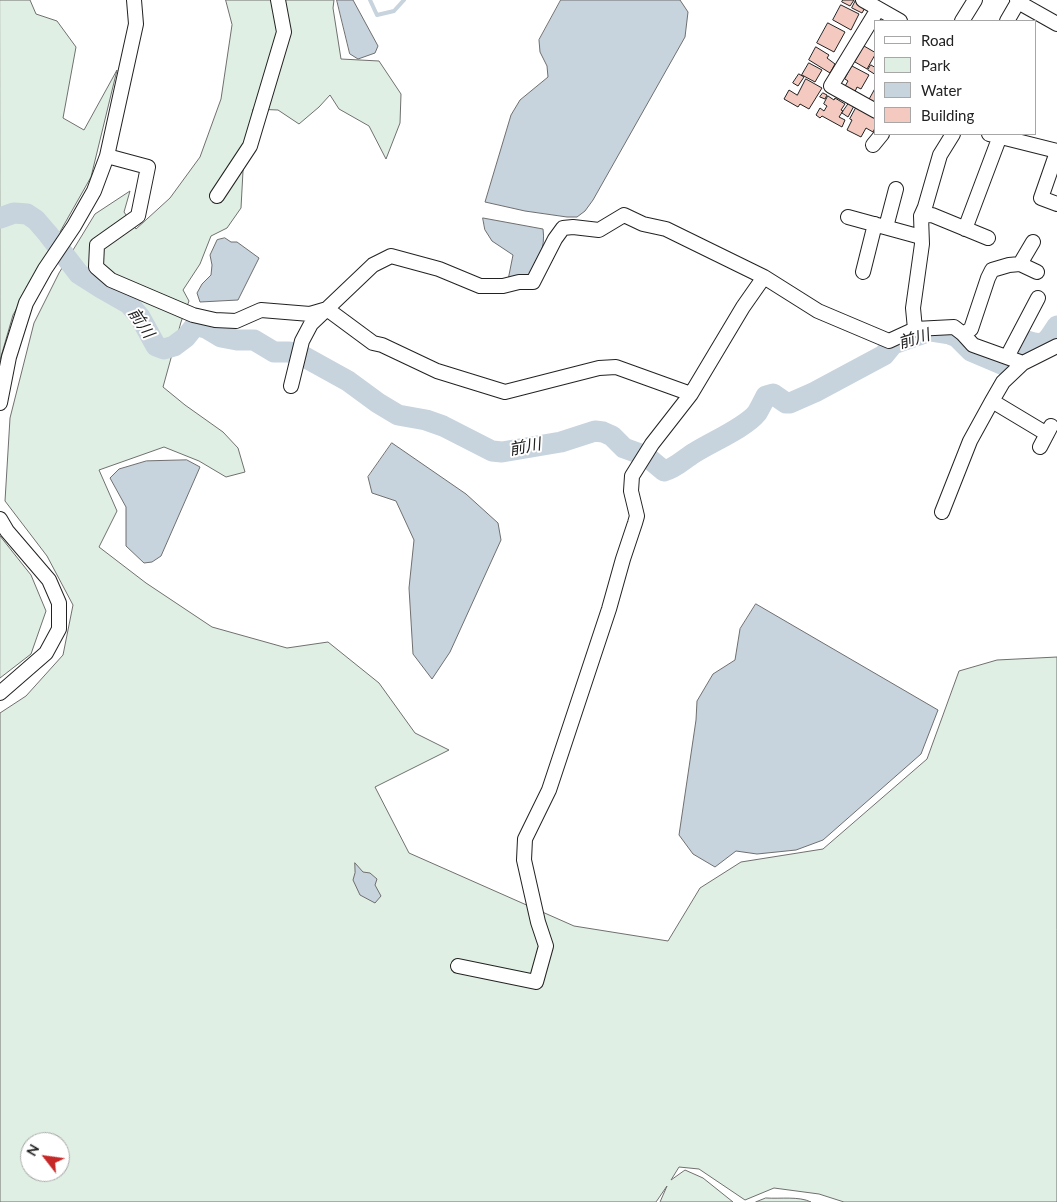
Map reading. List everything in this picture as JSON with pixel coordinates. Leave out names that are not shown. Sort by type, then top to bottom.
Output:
[{"type":"street","points":[[0,403],[9,357],[26,303],[94,191],[107,156],[136,24],[134,0]]},
{"type":"street","points":[[217,196],[250,146],[284,32],[278,0]]},
{"type":"street","points":[[863,0],[898,20]]},
{"type":"street","points":[[963,20],[975,0]]},
{"type":"street","points":[[1008,20],[1018,1],[1057,24]]},
{"type":"street","points":[[874,110],[831,86],[878,9]]},
{"type":"street","points":[[873,144],[881,135]]},
{"type":"street","points":[[915,329],[913,308],[922,244],[921,216],[940,155],[952,135]]},
{"type":"street","points":[[965,229],[995,135],[1057,151],[1041,198],[1057,204]]},
{"type":"street","points":[[107,156],[148,167],[138,216],[97,245],[96,267],[111,280],[193,315],[215,320],[236,321],[261,310],[310,314],[328,309]]},
{"type":"street","points":[[862,272],[896,189]]},
{"type":"street","points":[[291,386],[302,340],[311,324],[374,265],[391,256],[439,269],[480,286],[503,286],[519,282],[534,282],[555,239],[563,228],[573,227],[599,230],[624,215],[643,224],[666,230],[764,277],[818,311],[889,341],[915,329],[954,327],[973,345],[1023,363]]},
{"type":"street","points":[[921,216],[932,215],[988,238]]},
{"type":"street","points":[[848,218],[921,237]]},
{"type":"street","points":[[1020,264],[1033,242]]},
{"type":"street","points":[[963,334],[971,328],[992,270],[1020,264],[1037,272]]},
{"type":"street","points":[[458,966],[536,982],[546,946],[538,922],[524,860],[525,839],[549,790],[636,523],[637,516],[631,491],[632,476],[652,444],[691,394],[743,307],[764,277]]},
{"type":"street","points":[[1007,357],[1038,298]]},
{"type":"street","points":[[328,309],[373,342],[437,371],[505,392],[598,368],[616,367],[691,394]]},
{"type":"street","points":[[942,512],[970,441],[1003,382],[1023,363],[1057,346]]},
{"type":"street","points":[[992,401],[1046,436]]},
{"type":"street","points":[[0,519],[7,531],[50,580],[59,603],[59,629],[46,654],[0,693]]},
{"type":"green space","points":[[0,0],[30,0],[36,14],[57,21],[76,47],[63,118],[84,130],[117,70],[91,177],[13,315],[0,360]]},
{"type":"green space","points":[[226,0],[334,0],[333,8],[341,59],[379,61],[401,94],[400,123],[386,159],[369,126],[339,109],[330,95],[299,124],[278,110],[253,109],[243,171],[241,208],[227,228],[211,236],[200,264],[183,290],[189,301],[181,322],[163,387],[223,432],[238,448],[245,472],[226,477],[199,461],[164,447],[99,470],[117,511],[99,547],[146,583],[212,627],[287,648],[328,642],[379,683],[415,733],[449,750],[375,787],[409,853],[574,926],[668,941],[700,888],[741,862],[823,849],[927,759],[959,671],[997,660],[1057,657],[1057,1202],[844,1202],[819,1194],[774,1188],[745,1200],[699,1169],[679,1167],[671,1180],[685,1170],[703,1178],[733,1202],[660,1202],[667,1186],[656,1202],[0,1202],[0,713],[26,696],[63,655],[73,605],[47,556],[5,501],[10,418],[34,323],[59,273],[95,214],[130,191],[124,212],[136,229],[170,198],[200,157],[221,99],[232,25]]},
{"type":"green space","points":[[0,536],[31,575],[46,611],[31,654],[0,678]]},
{"type":"green space","points":[[766,1198],[795,1198],[811,1202],[756,1202]]},
{"type":"water","points":[[337,0],[353,0],[378,46],[375,53],[358,59],[350,54]]},
{"type":"water","points":[[561,0],[680,0],[688,12],[685,37],[593,200],[585,211],[577,217],[525,211],[485,202],[511,115],[520,100],[548,77],[547,66],[540,52],[539,40]]},
{"type":"water","points":[[483,218],[543,229],[542,249],[530,281],[507,285],[513,255],[492,241],[485,230]]},
{"type":"water","points":[[225,238],[231,242],[237,242],[259,258],[238,300],[200,302],[197,293],[202,284],[211,275],[210,255],[217,240]]},
{"type":"water","points":[[392,443],[466,494],[498,523],[501,540],[450,652],[432,679],[413,654],[409,588],[414,540],[396,501],[372,493],[368,477]]},
{"type":"water","points":[[187,460],[200,467],[161,556],[152,562],[144,563],[126,546],[126,507],[110,478],[119,469],[146,461]]},
{"type":"water","points":[[756,604],[938,710],[921,754],[823,840],[796,850],[757,854],[736,851],[715,867],[693,854],[679,835],[696,720],[697,701],[713,674],[735,660],[740,629]]},
{"type":"water","points":[[355,863],[363,872],[370,873],[377,879],[375,885],[381,896],[375,903],[360,895],[353,880]]},
{"type":"building","points":[[843,0],[854,0],[850,6],[842,2]]},
{"type":"building","points":[[856,0],[866,6],[862,13],[852,8]]},
{"type":"building","points":[[841,5],[859,14],[851,30],[833,20]]},
{"type":"building","points":[[828,23],[845,32],[834,52],[817,43]]},
{"type":"building","points":[[864,46],[874,52],[874,57],[867,69],[855,62]]},
{"type":"building","points":[[816,47],[829,55],[827,58],[835,64],[830,73],[809,60]]},
{"type":"building","points":[[809,63],[822,70],[815,82],[802,75]]},
{"type":"building","points":[[871,65],[874,67],[874,74],[868,70]]},
{"type":"building","points":[[852,66],[869,75],[861,89],[857,87],[854,94],[844,88],[848,81],[845,79]]},
{"type":"building","points":[[799,74],[804,77],[798,86],[793,83]]},
{"type":"building","points":[[806,79],[822,88],[809,109],[800,104],[798,107],[784,99],[789,90],[797,95]]},
{"type":"building","points":[[874,91],[874,105],[868,102]]},
{"type":"building","points":[[823,93],[827,95],[825,99],[820,97]]},
{"type":"building","points":[[828,96],[845,104],[839,117],[845,120],[842,127],[822,116],[820,118],[816,115],[820,108],[824,111],[827,106],[824,104]]},
{"type":"building","points":[[849,103],[854,106],[848,117],[842,113]]},
{"type":"building","points":[[856,108],[874,117],[873,132],[866,128],[861,137],[847,130],[852,120],[850,119]]},
{"type":"waterway","points":[[370,0],[377,15],[394,11],[404,0]]},
{"type":"waterway","name":"前川","points":[[0,218],[14,213],[27,214],[36,220],[79,274],[129,304],[140,317],[156,346],[164,349],[174,346],[186,337],[194,327],[198,326],[206,328],[221,337],[237,340],[254,340],[274,352],[289,352],[301,355],[348,381],[398,415],[426,420],[443,426],[492,451],[502,452],[561,442],[595,431],[612,436],[624,448],[646,456],[664,471],[676,466],[694,453],[752,419],[766,396],[773,394],[786,403],[790,403],[815,392],[884,355],[893,344],[930,331],[949,334],[957,337],[971,351],[1004,365],[1017,356],[1018,350],[1027,341],[1042,343],[1051,336],[1057,326]]}]
